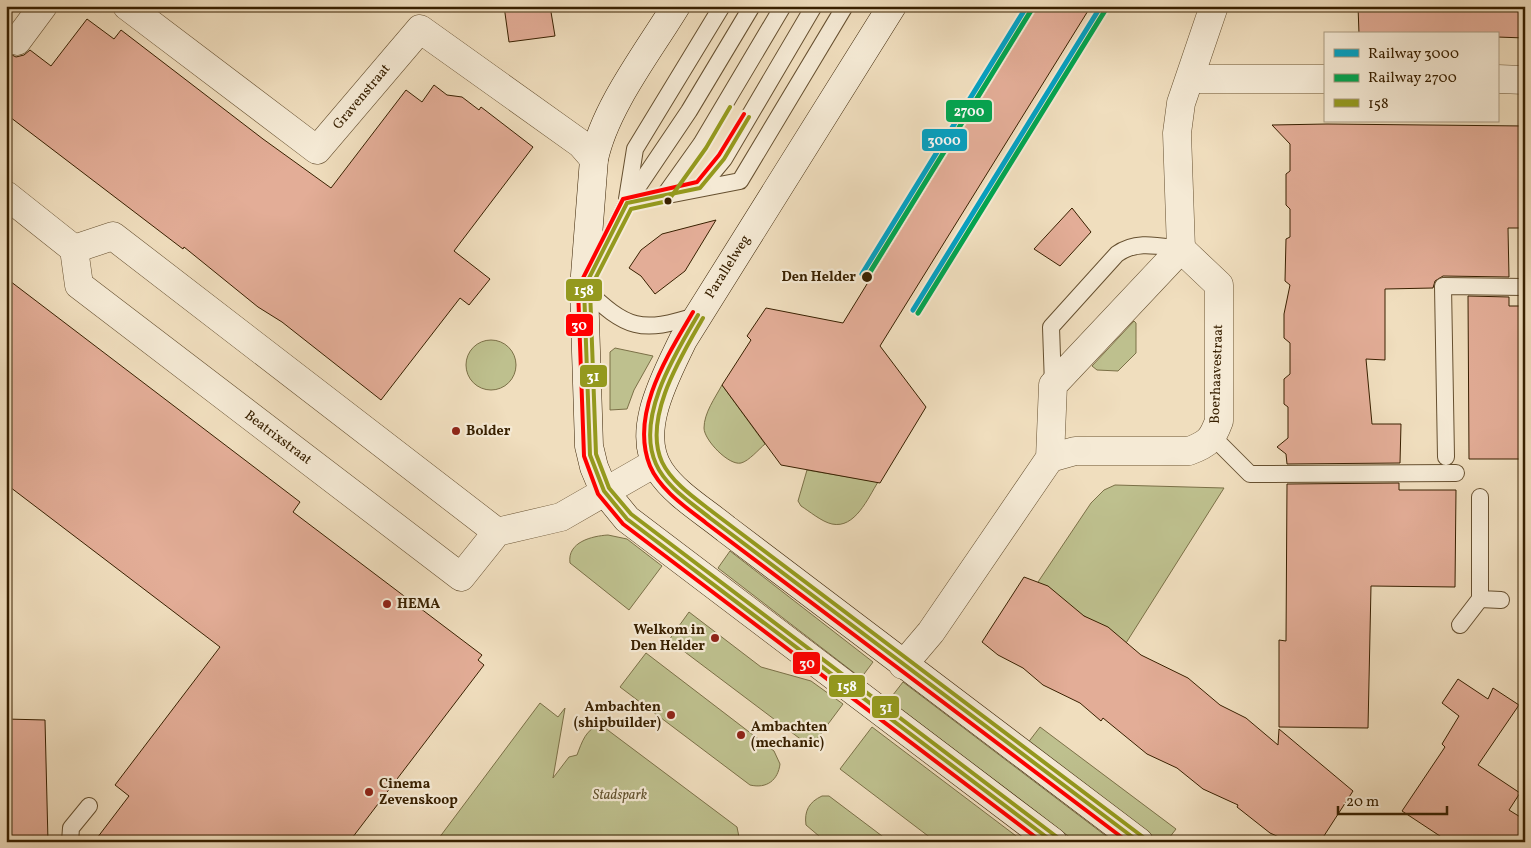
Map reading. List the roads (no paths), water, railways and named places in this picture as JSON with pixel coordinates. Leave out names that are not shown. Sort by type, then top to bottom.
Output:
[{"type":"street","points":[[17,41],[44,6]]},
{"type":"street","name":"Gravenstraat","points":[[127,6],[317,150],[420,29],[564,131],[581,144],[594,160]]},
{"type":"street","points":[[676,6],[612,111],[598,139],[594,160],[584,288],[589,446],[594,467],[604,492],[627,519],[1053,842]]},
{"type":"street","name":"Parallelweg","points":[[655,463],[650,437],[658,394],[698,315],[892,6]]},
{"type":"street","points":[[903,665],[931,632],[1050,458],[1053,385],[1181,249],[1177,133],[1181,103],[1214,6]]},
{"type":"street","points":[[1190,79],[1324,79]]},
{"type":"street","points":[[1498,80],[1525,80]]},
{"type":"street","points":[[6,196],[74,249],[113,236],[497,532],[561,517],[655,463],[675,488],[903,665],[1139,842]]},
{"type":"street","name":"Beatrixstraat","points":[[74,249],[79,285],[461,576],[497,532]]},
{"type":"street","name":"Boerhaavestraat","points":[[1050,458],[1075,451],[1189,451],[1202,446],[1213,437],[1219,421],[1219,285],[1181,249]]},
{"type":"lane","points":[[627,203],[635,149],[722,6]]},
{"type":"lane","points":[[698,315],[674,323],[634,325],[621,320],[584,288],[627,203],[689,111],[752,6]]},
{"type":"lane","points":[[664,196],[701,144],[783,6]]},
{"type":"lane","points":[[700,188],[724,159],[814,6]]},
{"type":"lane","points":[[627,203],[740,181],[844,6]]},
{"type":"lane","points":[[1053,385],[1051,326],[1117,254],[1127,246],[1139,244],[1181,249]]},
{"type":"lane","points":[[1446,457],[1443,286],[1525,287]]},
{"type":"lane","points":[[1213,437],[1250,474],[1456,473]]},
{"type":"lane","points":[[1460,625],[1480,599],[1480,497]]},
{"type":"lane","points":[[1480,599],[1501,600]]},
{"type":"lane","points":[[70,842],[70,828],[89,806]]},
{"type":"rail line","name":"3000","points":[[862,274],[1027,6]]},
{"type":"rail line","name":"3000","points":[[913,310],[1101,6]]},
{"type":"rail line","name":"2700","points":[[867,277],[1032,9]]},
{"type":"rail line","name":"2700","points":[[918,313],[1106,9]]},
{"type":"place","name":"Den Helder","points":[[867,277]]},
{"type":"place","name":"Bolder","points":[[456,431]]},
{"type":"place","name":"HEMA","points":[[387,604]]},
{"type":"place","name":"Welkom in Den Helder","points":[[715,638]]},
{"type":"place","name":"Ambachten (shipbuilder)","points":[[671,715]]},
{"type":"place","name":"Ambachten (mechanic)","points":[[741,735]]},
{"type":"place","name":"Cinema Zevenskoop","points":[[369,792]]},
{"type":"park label","name":"Stadspark","points":[[620,795]]}]
